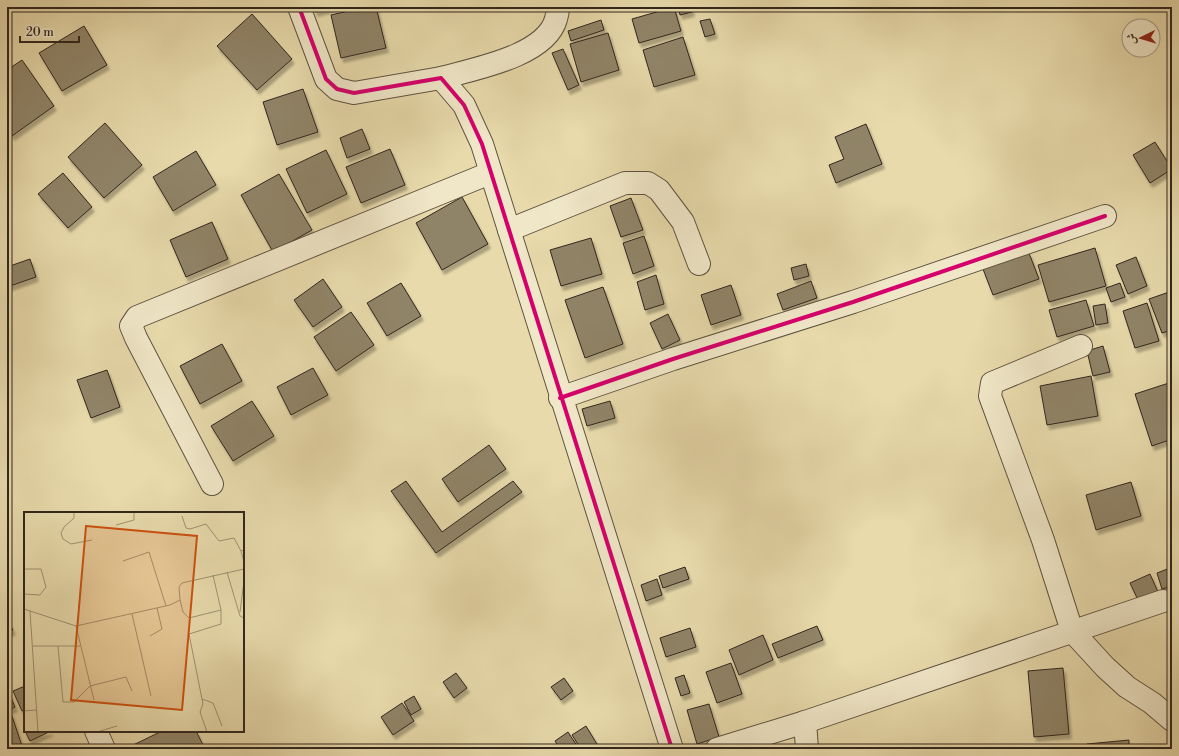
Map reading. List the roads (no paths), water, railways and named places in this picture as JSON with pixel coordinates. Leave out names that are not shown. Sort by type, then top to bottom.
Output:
[{"type":"street","points":[[299,7],[326,79],[337,90],[354,93],[441,78],[493,64],[520,54],[550,32],[554,26],[558,11],[557,7]]},
{"type":"street","points":[[441,78],[464,105],[482,144],[560,398],[672,749]]},
{"type":"street","points":[[212,484],[136,338],[131,326],[137,317],[490,174]]},
{"type":"street","points":[[509,230],[625,184],[648,183],[659,190],[683,222],[699,264]]},
{"type":"street","points":[[560,398],[673,358],[853,302],[1105,216]]},
{"type":"street","points":[[1081,346],[992,383],[990,390],[992,402],[1043,540],[1072,632],[1086,648],[1126,687],[1152,703],[1172,720]]},
{"type":"street","points":[[717,749],[805,722],[1163,601]]},
{"type":"street","points":[[805,722],[807,749]]},
{"type":"street","points":[[96,732],[104,749]]}]
